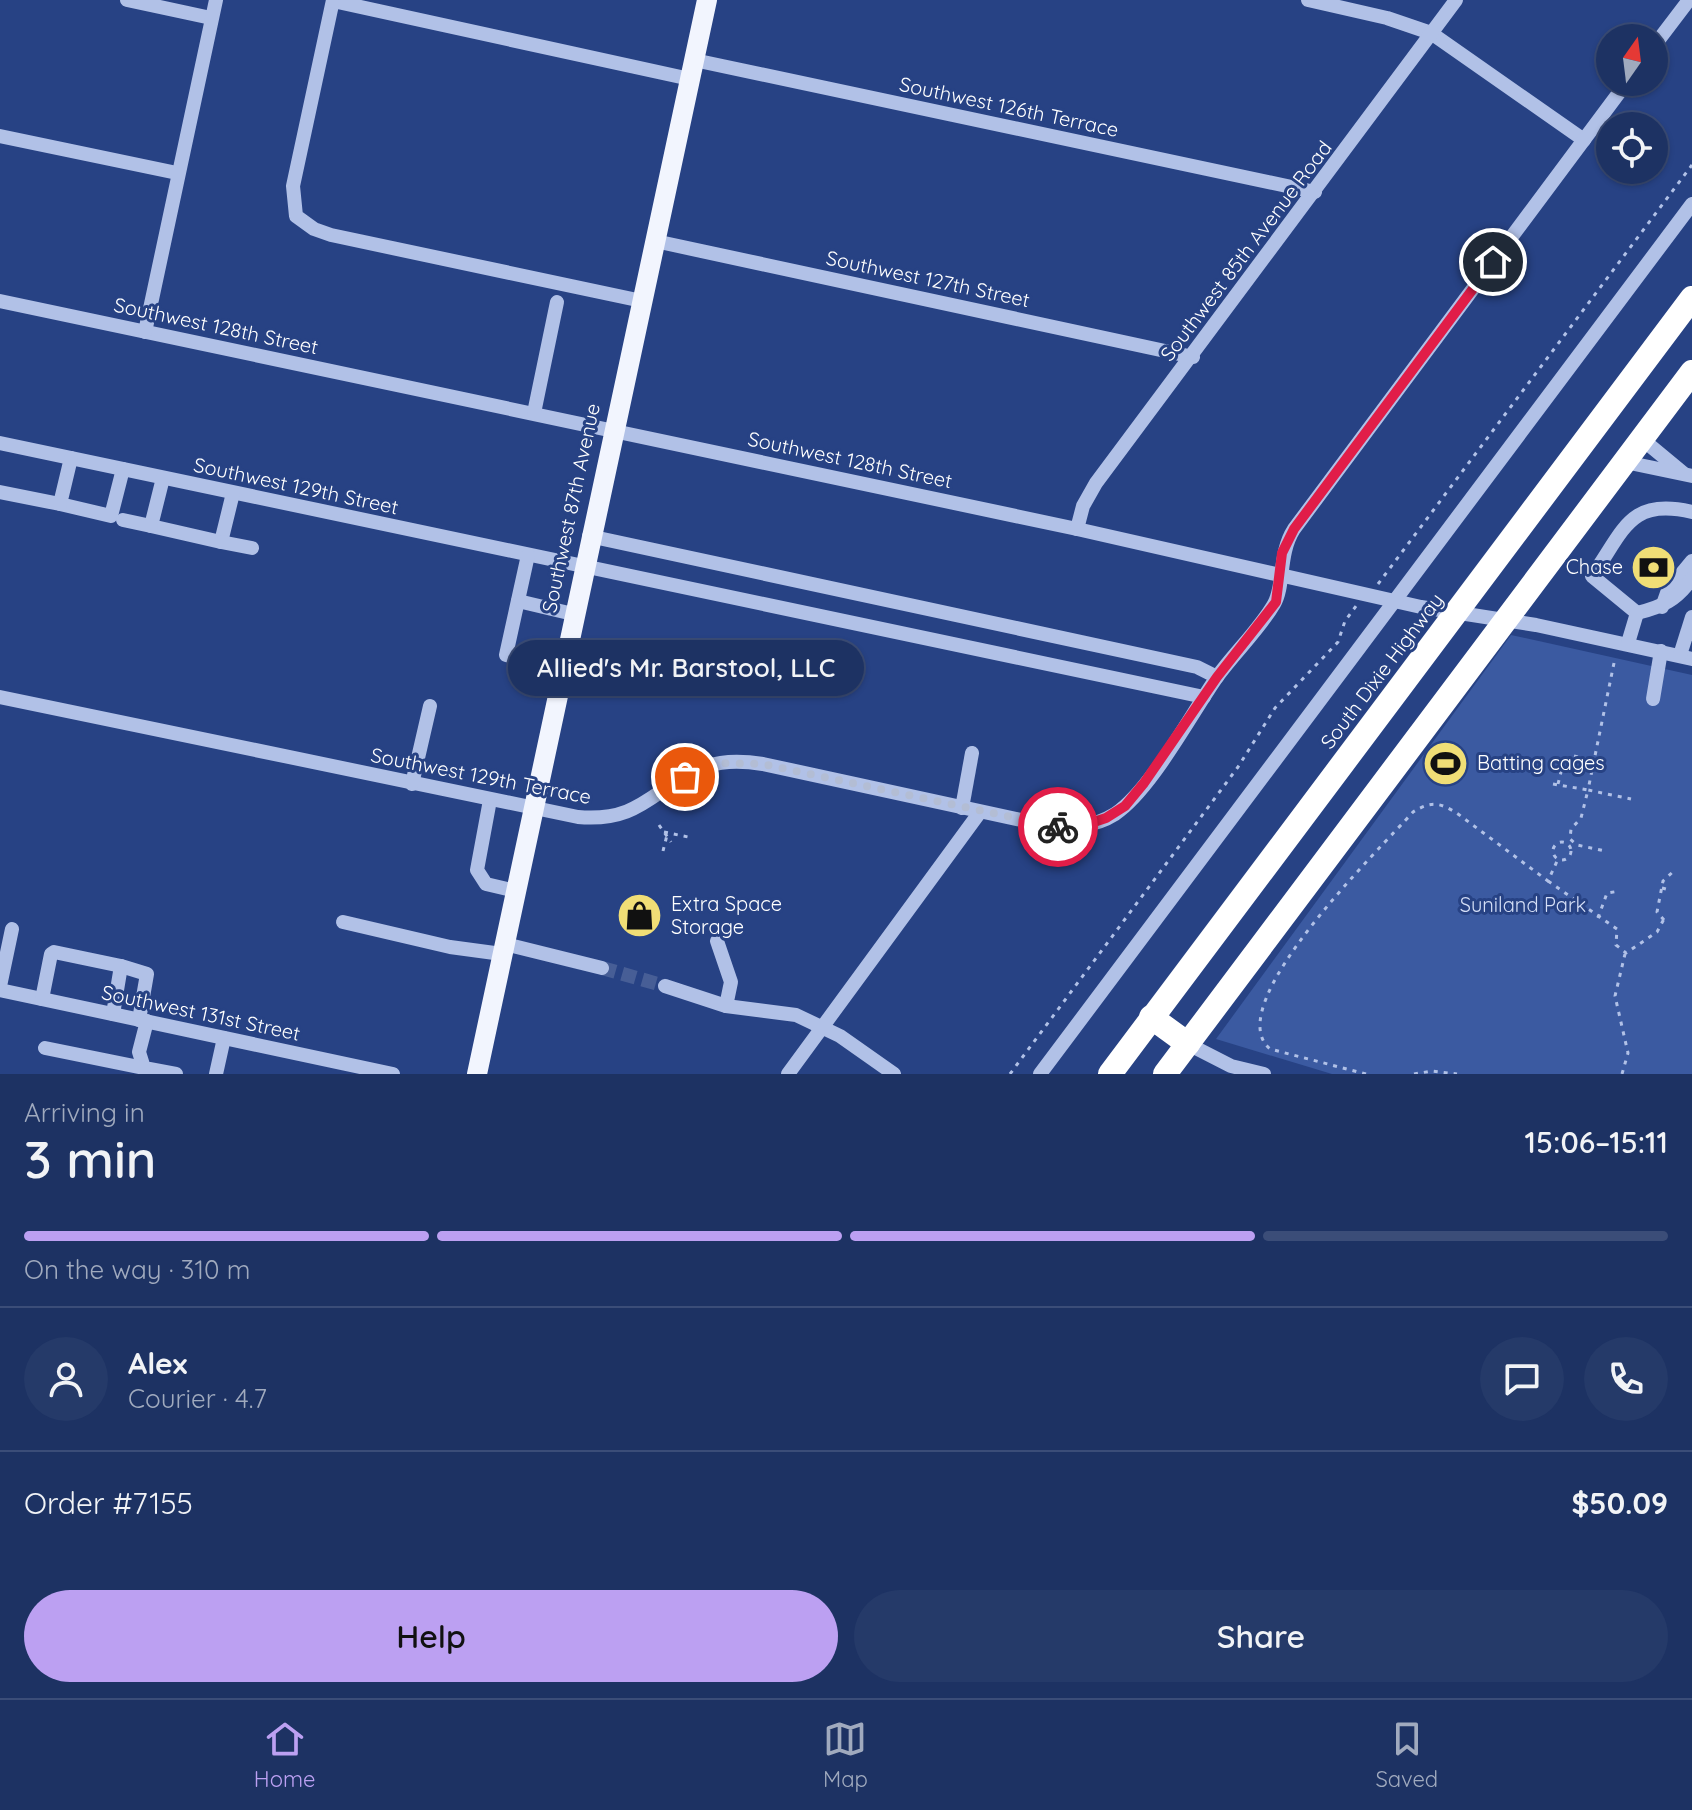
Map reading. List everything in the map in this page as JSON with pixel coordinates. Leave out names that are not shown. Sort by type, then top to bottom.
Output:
[{"type":"highway","name":"South Dixie Highway","points":[[1110,1074],[1689,307]]},
{"type":"highway","points":[[1165,1074],[1692,372]]},
{"type":"highway","points":[[1151,1017],[1188,1044]]},
{"type":"main road","name":"Southwest 87th Avenue","points":[[477,1074],[589,536],[707,0]]},
{"type":"street","points":[[127,0],[211,18]]},
{"type":"street","points":[[145,332],[216,0]]},
{"type":"street","points":[[1308,0],[1397,20],[1431,33],[1584,140]]},
{"type":"street","name":"Southwest 85th Avenue Road","points":[[1077,529],[1083,506],[1096,483],[1193,357],[1456,0]]},
{"type":"street","points":[[1668,28],[1689,0]]},
{"type":"street","points":[[333,1],[291,195],[296,216],[314,229],[331,235],[642,301]]},
{"type":"street","name":"Southwest 126th Terrace","points":[[333,1],[1315,192]]},
{"type":"street","points":[[1204,697],[1276,602],[1282,553],[1294,529],[1617,96]]},
{"type":"street","points":[[0,136],[177,173]]},
{"type":"street","points":[[1040,1074],[1692,204]]},
{"type":"street","name":"Southwest 127th Street","points":[[655,241],[1193,357]]},
{"type":"street","name":"Southwest 128th Street","points":[[0,301],[1077,529],[1396,601],[1628,643],[1686,657]]},
{"type":"street","points":[[534,413],[557,302]]},
{"type":"street","points":[[1642,439],[1689,476]]},
{"type":"street","name":"Southwest 129th Street","points":[[0,443],[1204,697]]},
{"type":"street","points":[[60,504],[71,458]]},
{"type":"street","points":[[1625,462],[1689,476]]},
{"type":"street","points":[[0,492],[111,516],[123,469]]},
{"type":"street","points":[[151,526],[163,478]]},
{"type":"street","points":[[221,542],[233,493]]},
{"type":"street","points":[[1637,613],[1592,576],[1640,512],[1662,506],[1692,512]]},
{"type":"street","points":[[123,520],[252,548]]},
{"type":"street","points":[[589,536],[1197,667],[1217,677]]},
{"type":"street","points":[[528,555],[506,655],[562,669]]},
{"type":"street","points":[[1661,608],[1673,583],[1692,561]]},
{"type":"street","points":[[1637,613],[1661,608],[1682,592],[1692,578]]},
{"type":"street","points":[[518,601],[573,614]]},
{"type":"street","points":[[1628,643],[1637,613]]},
{"type":"street","points":[[1686,657],[1692,617]]},
{"type":"street","points":[[1653,699],[1661,651]]},
{"type":"street","name":"Southwest 129th Terrace","points":[[0,697],[533,810],[589,818],[610,817],[643,806],[696,770],[736,761],[763,764],[1044,825],[1085,825],[1106,818],[1125,806],[1204,697]]},
{"type":"street","points":[[412,784],[430,706]]},
{"type":"street","points":[[962,808],[972,753]]},
{"type":"street","points":[[490,800],[477,870],[486,884],[516,891]]},
{"type":"street","points":[[788,1074],[980,812]]},
{"type":"street","points":[[343,922],[450,947],[504,949],[602,968]]},
{"type":"street","points":[[0,988],[12,929]]},
{"type":"street","points":[[717,941],[731,982],[726,1006]]},
{"type":"street","points":[[42,999],[51,954],[54,952],[147,974],[139,1052],[144,1068]]},
{"type":"street","points":[[113,1014],[121,966]]},
{"type":"street","points":[[665,986],[726,1006],[796,1015],[840,1036],[894,1074]]},
{"type":"street","name":"Southwest 131st Street","points":[[0,988],[393,1074]]},
{"type":"street","points":[[216,1074],[224,1038]]},
{"type":"street","points":[[1188,1044],[1223,1063],[1264,1074]]},
{"type":"street","points":[[45,1048],[176,1074]]},
{"type":"path","points":[[1379,583],[1692,165]]},
{"type":"path","points":[[1010,1074],[1231,777],[1275,708],[1335,646],[1355,607]]},
{"type":"path","points":[[1558,859],[1570,856],[1570,831],[1581,818],[1614,663]]},
{"type":"path","points":[[1574,756],[1594,761]]},
{"type":"path","points":[[1563,764],[1556,784],[1631,799]]},
{"type":"path","points":[[1366,1074],[1270,1049],[1260,1036],[1261,1016],[1273,980],[1309,928],[1413,812],[1430,803],[1443,804],[1617,929],[1616,945],[1626,953]]},
{"type":"path","points":[[659,825],[671,842]]},
{"type":"path","points":[[665,833],[688,837]]},
{"type":"path","points":[[663,851],[665,833]]},
{"type":"path","points":[[1558,859],[1553,855],[1555,845],[1560,842],[1605,851]]},
{"type":"path","points":[[1548,881],[1558,859]]},
{"type":"path","points":[[1622,1074],[1628,1053],[1615,996],[1626,953],[1657,932],[1665,919],[1657,912],[1663,881],[1676,869]]},
{"type":"path","points":[[1662,888],[1670,890]]},
{"type":"path","points":[[1598,918],[1607,893],[1611,889],[1620,891]]},
{"type":"path","points":[[1414,1074],[1432,1071],[1457,1074]]},
{"type":"green space","name":"Suniland Park","points":[[1511,635],[1692,675],[1692,1074],[1332,1074],[1216,1039]]},
{"type":"tunnel","points":[[602,968],[665,986]]},
{"type":"way so far","points":[[685,777],[719,763],[749,762],[1058,827]]},
{"type":"place","name":"Chase","points":[[1654,567]]},
{"type":"place","name":"Batting cages","points":[[1446,763]]},
{"type":"place","name":"Allied's Mr. Barstool, LLC","points":[[685,777]]},
{"type":"place","name":"Extra Space Storage","points":[[640,915]]},
{"type":"route","points":[[1058,827],[1085,825],[1116,813],[1144,783],[1217,677],[1276,602],[1282,553],[1294,529],[1493,262]]}]
